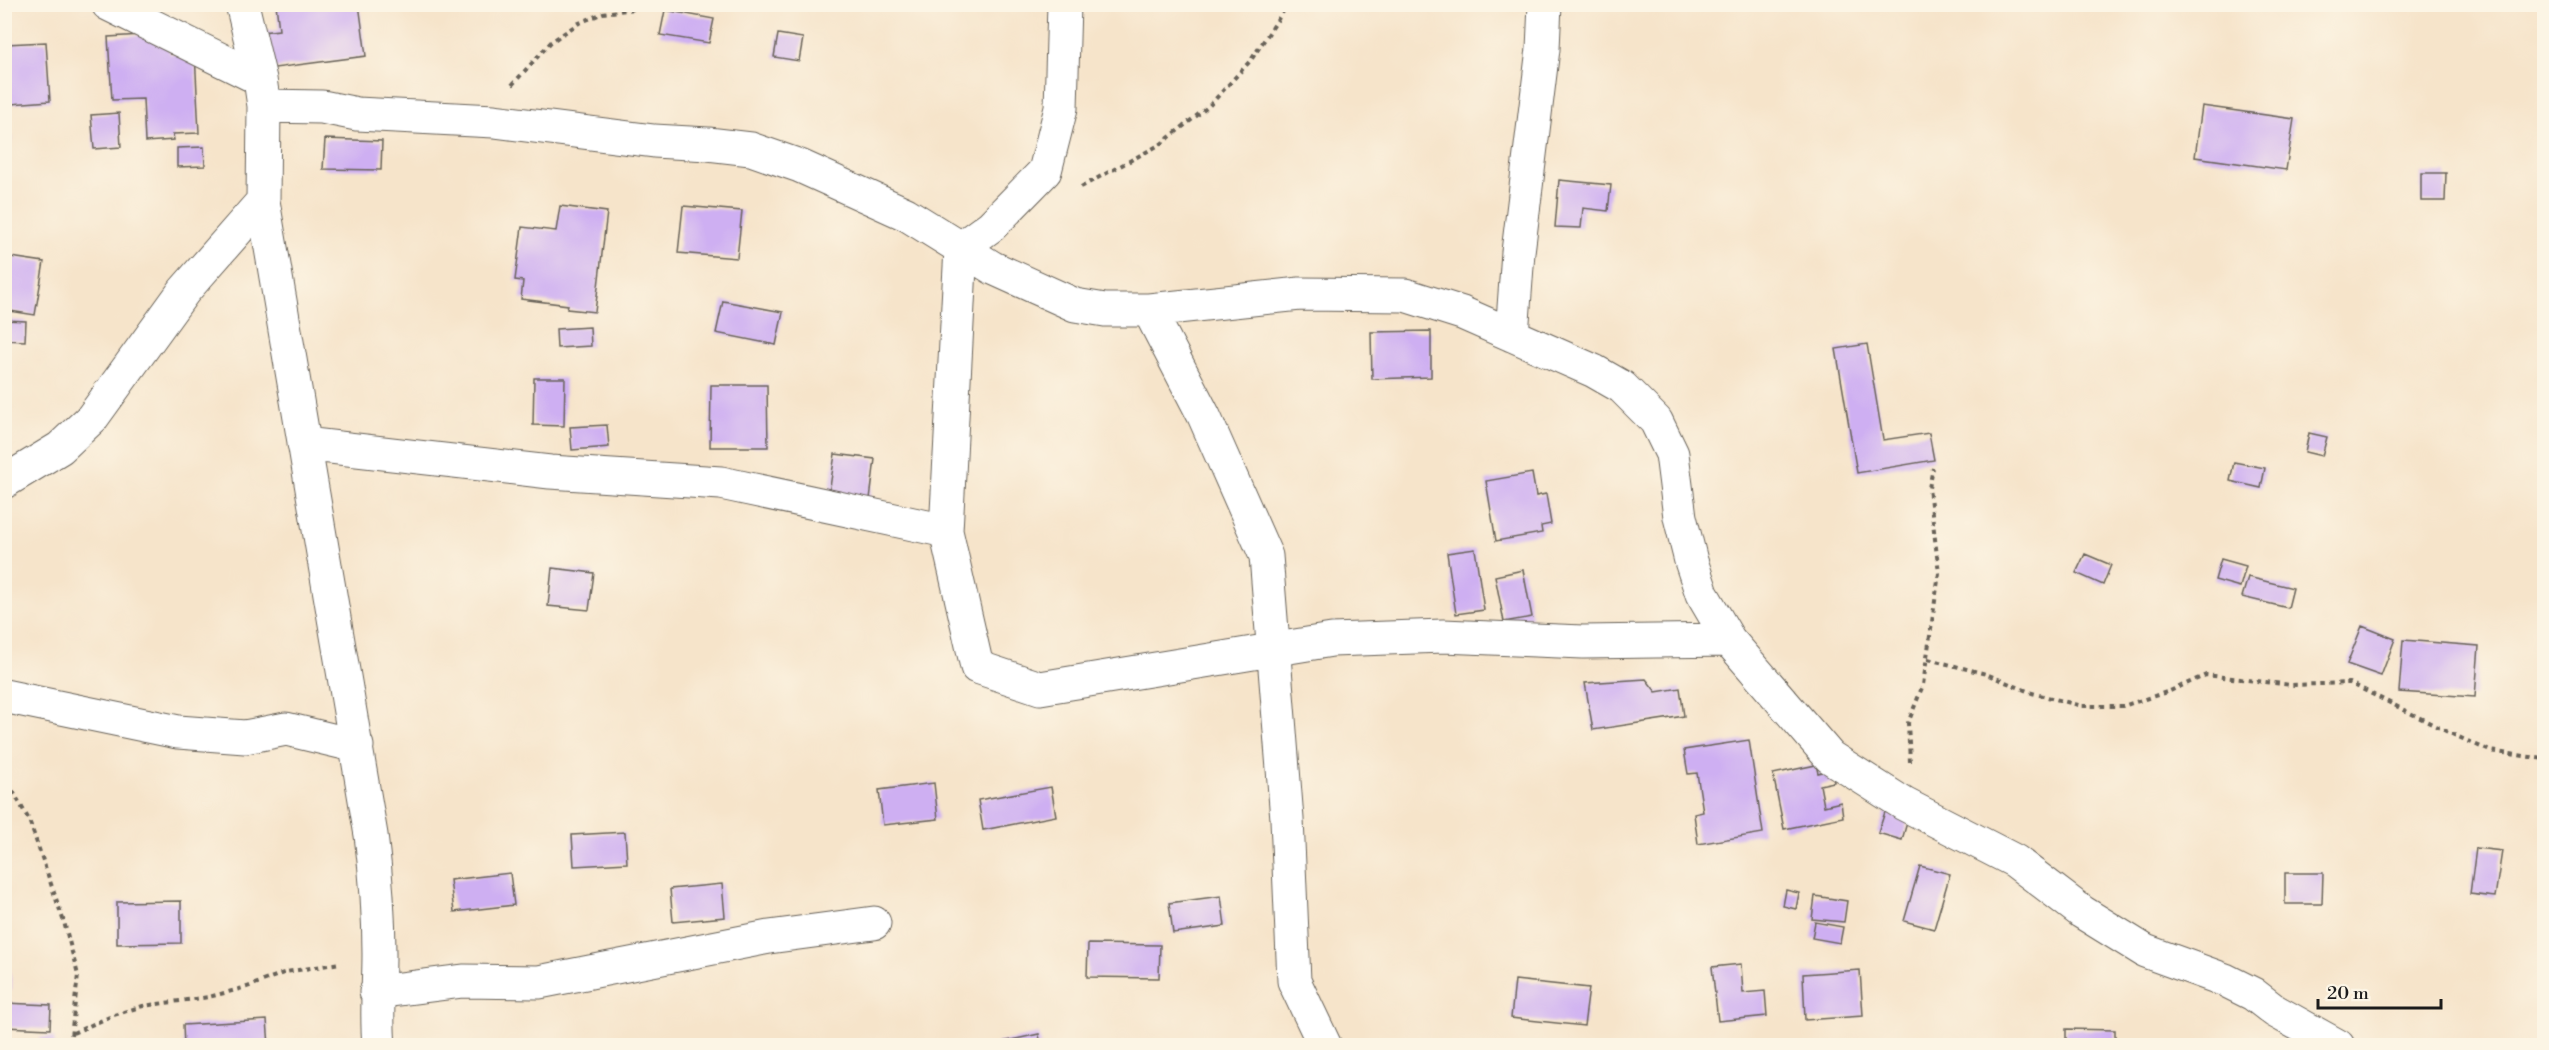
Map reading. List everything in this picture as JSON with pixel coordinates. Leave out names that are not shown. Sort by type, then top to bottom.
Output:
[{"type":"street","points":[[108,4],[262,93],[322,107],[357,114],[476,120],[654,141],[751,149],[800,166],[906,214],[993,268],[1075,305],[1105,310],[1149,310],[1300,294],[1405,295],[1462,313],[1594,371],[1622,387],[1656,421],[1672,454],[1680,518],[1690,561],[1702,594],[1729,640],[1830,757],[1904,804],[2015,861],[2082,912],[2145,951],[2225,980],[2253,994],[2322,1041]]},
{"type":"street","points":[[242,4],[262,93],[264,201],[357,746],[378,891],[379,956],[376,992],[379,1046]]},
{"type":"street","points":[[1064,4],[1061,108],[1045,171],[991,226],[961,249],[946,531],[977,667],[1040,688],[1332,640],[1443,636],[1583,642],[1729,640]]},
{"type":"street","points":[[1512,335],[1518,252],[1543,49],[1545,4]]},
{"type":"street","points":[[4,482],[60,448],[92,418],[184,291],[264,201]]},
{"type":"street","points":[[1149,310],[1204,416],[1266,556],[1287,819],[1294,981],[1325,1046]]},
{"type":"street","points":[[304,444],[550,472],[721,483],[946,531]]},
{"type":"street","points":[[4,696],[178,732],[245,737],[286,729],[357,746]]},
{"type":"street","points":[[376,992],[463,981],[539,982],[769,937],[874,923]]},
{"type":"path","points":[[476,120],[551,42],[579,23],[603,13],[675,4]]},
{"type":"path","points":[[1074,190],[1161,144],[1209,106],[1251,60],[1288,4]]},
{"type":"path","points":[[1904,804],[1911,755],[1908,723],[1923,685],[1939,573],[1929,488],[1933,468]]},
{"type":"path","points":[[1928,659],[1986,674],[2032,693],[2082,705],[2123,706],[2170,691],[2206,675],[2291,685],[2350,683],[2490,751],[2544,759]]},
{"type":"path","points":[[4,775],[29,820],[64,922],[78,975],[70,1046]]},
{"type":"path","points":[[73,1032],[143,1006],[209,997],[247,987],[286,972],[379,956]]},
{"type":"building","points":[[276,4],[359,4],[366,56],[267,69],[262,32],[279,30]]},
{"type":"building","points":[[665,10],[714,19],[709,43],[660,35]]},
{"type":"building","points":[[159,34],[169,43],[170,54],[195,53],[199,133],[173,134],[174,140],[145,142],[143,99],[112,100],[108,37]]},
{"type":"building","points":[[778,34],[803,38],[799,61],[774,57]]},
{"type":"building","points":[[46,42],[50,101],[11,104],[6,44]]},
{"type":"building","points":[[2202,106],[2294,119],[2286,170],[2195,157]]},
{"type":"building","points":[[119,113],[121,147],[94,149],[91,115]]},
{"type":"building","points":[[4,135],[12,137],[6,169],[4,169]]},
{"type":"building","points":[[325,139],[382,141],[381,170],[323,169]]},
{"type":"building","points":[[204,147],[205,166],[177,167],[177,148]]},
{"type":"building","points":[[2421,173],[2446,173],[2445,201],[2421,201]]},
{"type":"building","points":[[1559,180],[1611,185],[1608,211],[1583,208],[1581,228],[1555,227]]},
{"type":"building","points":[[560,206],[607,212],[595,312],[567,309],[568,305],[521,299],[523,281],[515,280],[522,227],[556,231]]},
{"type":"building","points":[[683,206],[742,211],[737,258],[678,253]]},
{"type":"building","points":[[4,256],[44,262],[35,315],[4,310]]},
{"type":"building","points":[[723,301],[783,312],[776,345],[716,333]]},
{"type":"building","points":[[4,320],[26,321],[25,341],[4,340]]},
{"type":"building","points":[[590,327],[591,346],[557,348],[556,329]]},
{"type":"building","points":[[1431,331],[1431,377],[1372,379],[1371,332]]},
{"type":"building","points":[[1867,344],[1883,440],[1929,433],[1934,460],[1857,473],[1836,349]]},
{"type":"building","points":[[534,378],[565,378],[564,426],[533,425]]},
{"type":"building","points":[[711,385],[767,385],[768,447],[710,447]]},
{"type":"building","points":[[607,425],[609,447],[572,450],[570,427]]},
{"type":"building","points":[[2309,433],[2327,437],[2322,456],[2305,452]]},
{"type":"building","points":[[835,454],[875,459],[870,499],[829,494]]},
{"type":"building","points":[[2234,462],[2265,468],[2261,488],[2230,481]]},
{"type":"building","points":[[1532,473],[1536,496],[1546,494],[1551,524],[1541,526],[1542,533],[1496,541],[1486,481]]},
{"type":"building","points":[[1475,549],[1484,610],[1456,614],[1447,553]]},
{"type":"building","points":[[2085,554],[2111,565],[2103,585],[2076,573]]},
{"type":"building","points":[[2221,559],[2246,566],[2240,587],[2215,580]]},
{"type":"building","points":[[552,568],[594,573],[589,610],[548,606]]},
{"type":"building","points":[[1523,570],[1532,617],[1504,622],[1495,576]]},
{"type":"building","points":[[2248,577],[2293,588],[2288,608],[2242,597]]},
{"type":"building","points":[[2362,626],[2395,639],[2381,676],[2347,664]]},
{"type":"building","points":[[2403,640],[2479,646],[2475,697],[2399,692]]},
{"type":"building","points":[[1646,679],[1656,692],[1680,688],[1684,716],[1593,730],[1585,683]]},
{"type":"building","points":[[1749,740],[1763,833],[1698,844],[1694,814],[1703,812],[1697,773],[1688,774],[1684,750]]},
{"type":"building","points":[[1816,765],[1818,773],[1832,770],[1834,782],[1820,785],[1824,806],[1841,802],[1843,817],[1784,829],[1773,774]]},
{"type":"building","points":[[934,783],[938,819],[883,825],[879,790]]},
{"type":"building","points":[[1051,787],[1056,816],[983,830],[978,800]]},
{"type":"building","points":[[1885,812],[1908,819],[1902,840],[1878,833]]},
{"type":"building","points":[[625,832],[627,863],[574,866],[572,835]]},
{"type":"building","points":[[2476,848],[2502,851],[2495,897],[2470,894]]},
{"type":"building","points":[[1920,866],[1950,874],[1934,929],[1904,921]]},
{"type":"building","points":[[510,873],[514,905],[454,912],[450,880]]},
{"type":"building","points":[[2285,873],[2323,873],[2322,904],[2285,904]]},
{"type":"building","points":[[722,884],[725,917],[673,922],[670,889]]},
{"type":"building","points":[[1786,890],[1799,893],[1796,909],[1783,906]]},
{"type":"building","points":[[1221,896],[1225,926],[1173,933],[1169,903]]},
{"type":"building","points":[[1815,896],[1847,901],[1844,922],[1812,919]]},
{"type":"building","points":[[181,901],[181,943],[117,944],[117,902]]},
{"type":"building","points":[[1815,922],[1843,927],[1840,943],[1812,938]]},
{"type":"building","points":[[1088,944],[1160,945],[1159,978],[1087,977]]},
{"type":"building","points":[[1741,964],[1743,993],[1765,991],[1767,1016],[1718,1021],[1712,967]]},
{"type":"building","points":[[4,966],[9,966],[12,990],[4,991]]},
{"type":"building","points":[[1860,970],[1863,1016],[1805,1020],[1803,974]]},
{"type":"building","points":[[1515,980],[1589,988],[1584,1026],[1511,1018]]},
{"type":"building","points":[[4,1003],[51,1005],[50,1029],[4,1027]]},
{"type":"building","points":[[267,1020],[269,1046],[184,1046],[183,1025]]},
{"type":"building","points":[[2066,1029],[2115,1030],[2115,1046],[2066,1046]]},
{"type":"building","points":[[1039,1034],[1041,1046],[998,1046],[997,1043]]},
{"type":"building","points":[[54,1037],[55,1046],[41,1046],[40,1038]]}]
